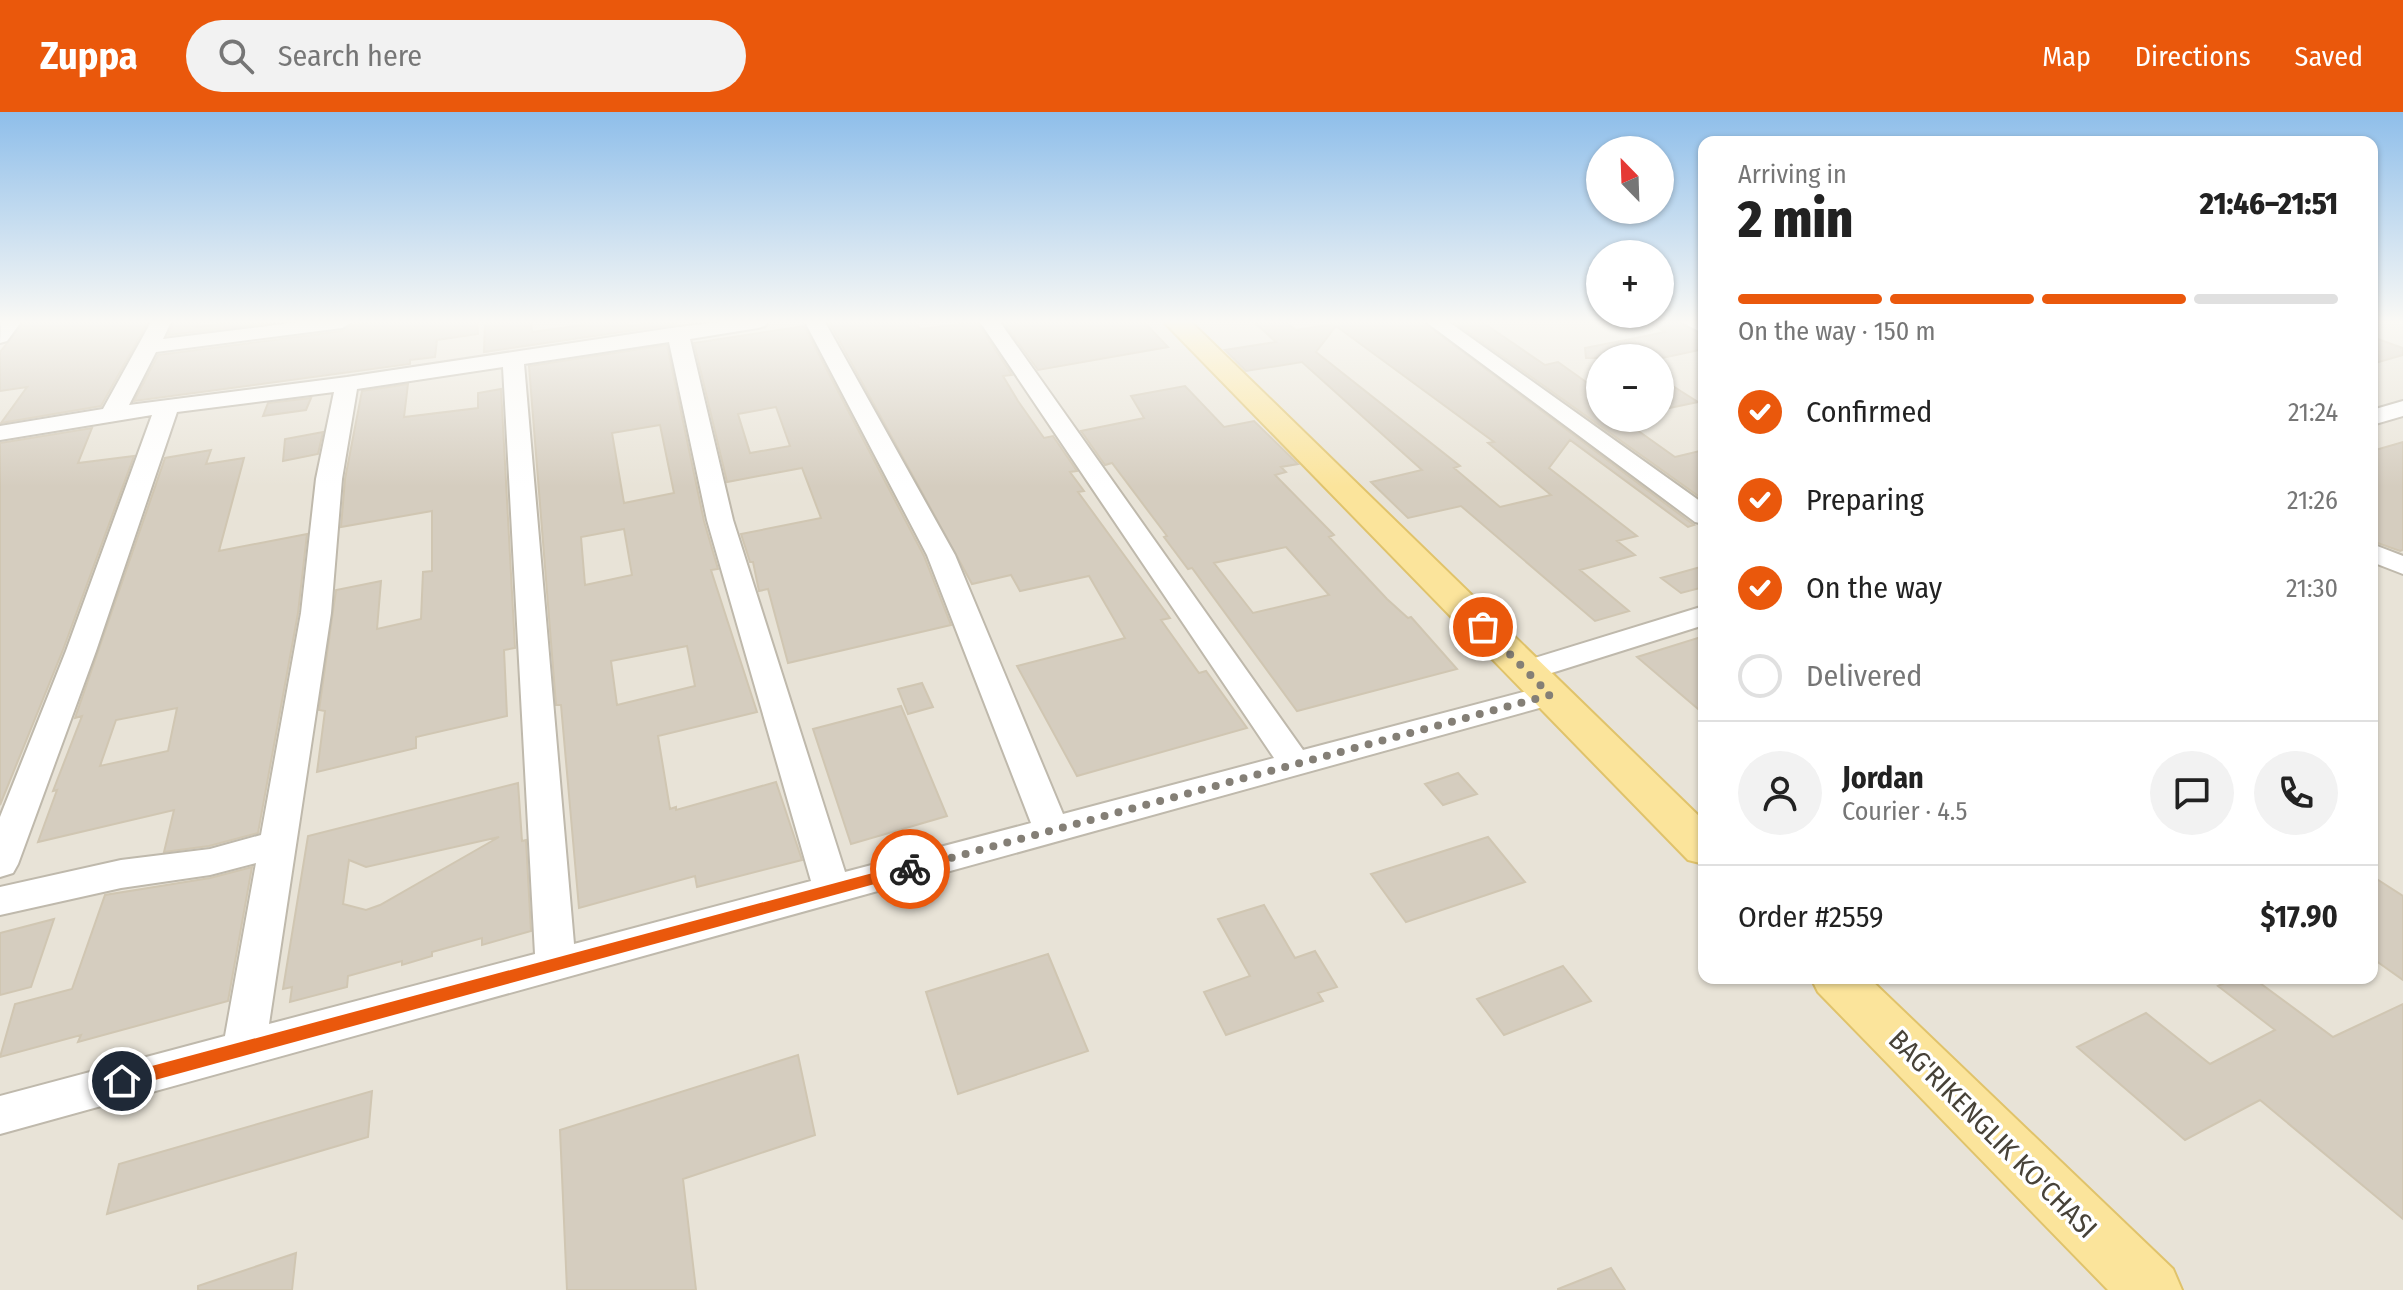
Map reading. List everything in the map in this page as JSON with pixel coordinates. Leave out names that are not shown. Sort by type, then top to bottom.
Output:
[{"type":"main road","points":[[1232,377],[1698,842]]},
{"type":"main road","name":"BAG'RIKENGLIK KO'CHASI","points":[[1842,984],[2151,1290]]},
{"type":"street","points":[[112,415],[132,377]]},
{"type":"street","points":[[0,433],[167,406],[394,377]]},
{"type":"street","points":[[514,377],[556,965]]},
{"type":"street","points":[[688,377],[720,520],[832,889]]},
{"type":"street","points":[[845,377],[941,555],[1052,831]]},
{"type":"street","points":[[1028,377],[1295,764]]},
{"type":"street","points":[[1512,377],[1698,512]]},
{"type":"street","points":[[244,1048],[316,613],[329,479],[347,384]]},
{"type":"street","points":[[0,864],[81,651],[167,406]]},
{"type":"street","points":[[2378,416],[2403,408]]},
{"type":"street","points":[[2378,555],[2403,566]]},
{"type":"street","points":[[0,1115],[1295,764],[1538,683],[1698,617]]},
{"type":"street","points":[[0,901],[121,874],[210,862],[277,844]]},
{"type":"shaded area","points":[[0,377],[1586,377],[1586,432],[1674,432],[1674,377],[1698,377],[1698,984],[2378,984],[2378,377],[2403,377],[2403,1290],[0,1290]]},
{"type":"building","points":[[0,377],[117,377],[101,406],[1,423],[27,387],[0,391]]},
{"type":"building","points":[[147,377],[313,377],[134,401]]},
{"type":"building","points":[[530,377],[674,377],[704,521],[718,569],[711,570],[757,712],[658,736],[670,809],[676,807],[676,810],[776,782],[802,860],[697,887],[695,876],[579,908],[561,705],[556,705]],"holes":[[[660,425],[674,493],[624,503],[612,433]],[[624,529],[632,575],[585,585],[581,537]],[[687,646],[695,686],[617,705],[611,661]]]},
{"type":"building","points":[[702,377],[831,377],[924,556],[951,625],[788,663],[768,589],[759,591],[753,562],[750,562],[741,534],[821,518],[802,468],[727,482]],"holes":[[[776,407],[790,446],[750,453],[738,414]]]},
{"type":"building","points":[[859,377],[1004,377],[1044,438],[1053,436],[1077,471],[1070,472],[1084,491],[1078,492],[1170,618],[1161,620],[1199,673],[1206,671],[1247,728],[1077,776],[1017,666],[1125,638],[1089,576],[1020,591],[1011,575],[972,584]]},
{"type":"building","points":[[1319,377],[1348,377],[1460,466],[1454,468],[1500,507],[1551,495],[1488,443],[1494,442],[1405,377],[1496,377],[1694,525],[1688,527],[1570,440],[1549,468],[1637,536],[1617,541],[1635,555],[1580,570],[1629,611],[1595,621],[1461,506],[1408,518],[1371,482],[1422,470]]},
{"type":"building","points":[[1531,377],[1579,377],[1586,382],[1586,416]]},
{"type":"building","points":[[408,384],[404,417],[478,408],[478,393],[501,389],[515,648],[504,650],[507,716],[416,737],[416,748],[317,772],[325,711],[319,710],[336,590],[381,581],[377,629],[421,619],[423,572],[432,571],[432,511],[341,527],[345,479],[362,391]]},
{"type":"building","points":[[1185,386],[1224,427],[1254,421],[1298,464],[1281,467],[1286,472],[1275,475],[1334,535],[1329,537],[1387,599],[1408,618],[1411,617],[1457,669],[1297,711],[1192,568],[1188,569],[1164,537],[1167,536],[1112,463],[1105,465],[1081,431],[1144,418],[1131,396]],"holes":[[[1286,547],[1329,595],[1253,613],[1214,563]]]},
{"type":"building","points":[[1674,387],[1698,402],[1674,407]]},
{"type":"building","points":[[311,398],[306,410],[263,416],[268,403]]},
{"type":"building","points":[[92,428],[78,463],[134,456],[63,650],[0,805],[0,443]]},
{"type":"building","points":[[323,432],[318,454],[283,461],[285,439]]},
{"type":"building","points":[[1608,432],[1640,432],[1675,457],[1698,451],[1698,496]]},
{"type":"building","points":[[2403,442],[2403,550],[2400,551],[2378,543],[2378,449]]},
{"type":"building","points":[[211,450],[206,464],[244,458],[219,551],[307,534],[298,613],[258,833],[209,846],[164,852],[174,810],[38,842],[57,790],[53,791],[82,716],[75,718],[165,458]],"holes":[[[177,708],[168,751],[100,766],[116,720]]]},
{"type":"building","points":[[1698,568],[1698,589],[1681,593],[1661,578]]},
{"type":"building","points":[[1698,638],[1698,709],[1637,657]]},
{"type":"building","points":[[922,683],[933,707],[908,714],[898,689]]},
{"type":"building","points":[[901,706],[947,816],[851,844],[813,729]]},
{"type":"building","points":[[1458,773],[1477,794],[1443,805],[1425,784]]},
{"type":"building","points":[[518,783],[522,841],[526,840],[531,931],[482,945],[482,938],[432,952],[432,956],[402,965],[402,961],[348,976],[347,987],[290,1002],[292,987],[283,989],[308,836]],"holes":[[[499,837],[366,910],[343,904],[349,860],[366,867]]]},
{"type":"building","points":[[1488,837],[1525,882],[1406,922],[1371,874]]},
{"type":"building","points":[[252,867],[228,1001],[78,1042],[81,1035],[0,1057],[15,1004],[72,989],[105,895],[210,878]]},
{"type":"building","points":[[2378,880],[2403,896],[2403,980],[2378,962]]},
{"type":"building","points":[[1264,905],[1295,958],[1315,951],[1337,987],[1318,993],[1323,1001],[1226,1035],[1204,992],[1250,976],[1218,919]]},
{"type":"building","points":[[54,919],[31,987],[0,995],[0,933]]},
{"type":"building","points":[[1048,954],[1088,1051],[958,1094],[926,992]]},
{"type":"building","points":[[1563,966],[1591,1001],[1504,1035],[1477,999]]},
{"type":"building","points":[[2261,984],[2333,1037],[2403,1004],[2403,1219],[2260,1100],[2185,1140],[2077,1047],[2146,1013],[2210,1064],[2275,1030],[2218,986]]},
{"type":"building","points":[[798,1055],[815,1135],[683,1179],[696,1290],[567,1290],[560,1130]]},
{"type":"building","points":[[372,1091],[368,1137],[107,1214],[119,1164]]},
{"type":"building","points":[[296,1253],[292,1290],[198,1290],[198,1286]]},
{"type":"building","points":[[1611,1268],[1625,1290],[1558,1290],[1558,1289]]},
{"type":"way so far","points":[[910,869],[1550,695],[1483,627]]},
{"type":"route","points":[[122,1081],[910,869]]}]
